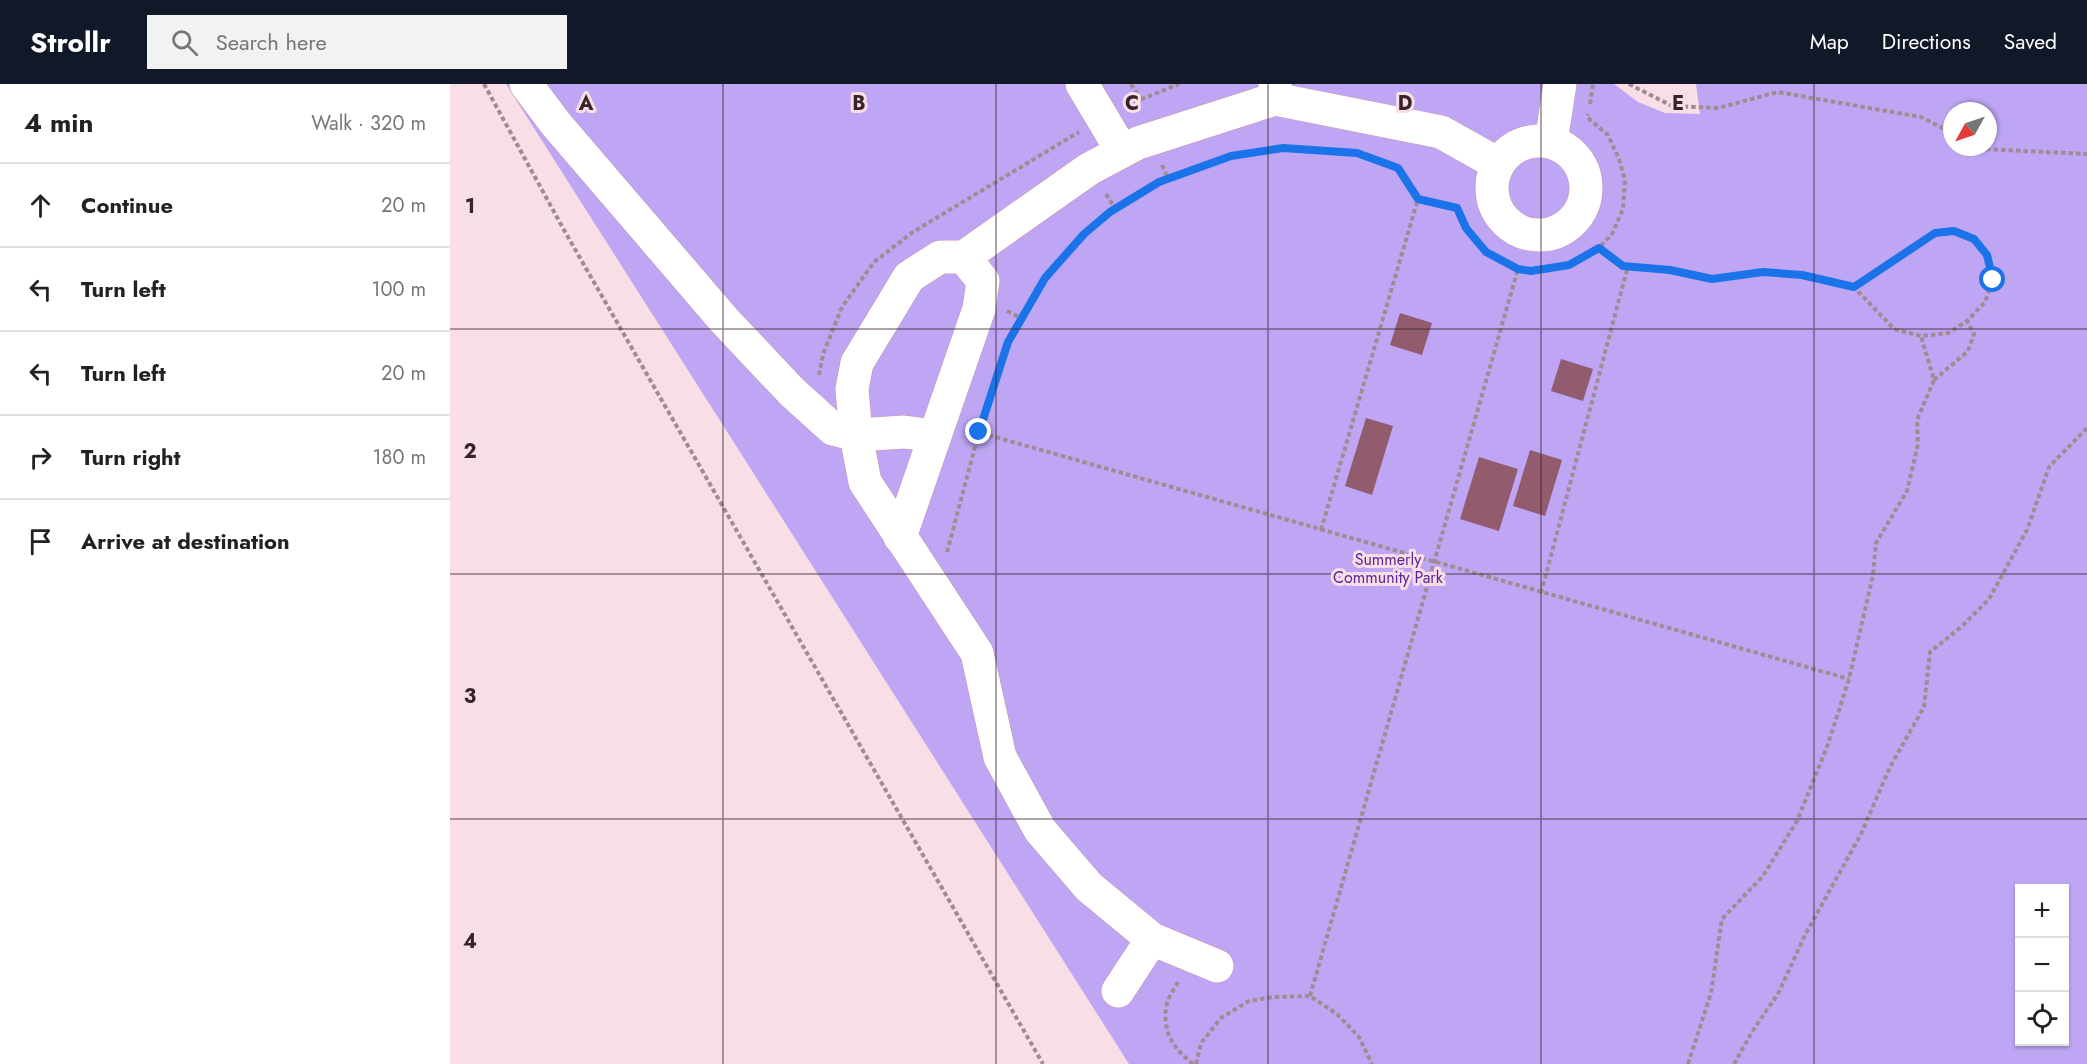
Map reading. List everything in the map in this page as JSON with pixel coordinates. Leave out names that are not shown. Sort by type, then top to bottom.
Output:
[{"type":"lane","points":[[526,84],[556,124],[724,320],[792,392],[833,429],[856,435],[947,432]]},
{"type":"lane","points":[[1082,84],[1122,151]]},
{"type":"lane","points":[[1551,142],[1559,84]]},
{"type":"lane","points":[[1204,960],[1152,939],[1089,888],[1040,830],[1000,757],[976,653],[865,482],[856,435],[852,388],[857,363],[909,277],[940,257],[964,257],[1089,169],[1138,142],[1275,91],[1441,132],[1498,164]]},
{"type":"lane","points":[[1535,141],[1551,142],[1565,149],[1576,159],[1583,173],[1586,188],[1583,204],[1564,228],[1550,234],[1534,235],[1519,231],[1506,222],[1497,209],[1492,194],[1492,179],[1498,164],[1507,152],[1520,144],[1535,141]]},
{"type":"lane","points":[[900,537],[947,432],[979,309],[983,281],[964,257]]},
{"type":"lane","points":[[1118,991],[1152,939]]},
{"type":"path","points":[[484,84],[570,241],[1043,1064]]},
{"type":"path","points":[[1131,84],[1140,99]]},
{"type":"path","points":[[945,558],[979,432],[1008,342],[1045,278],[1084,234],[1110,212],[1159,182],[1231,156],[1283,148],[1357,153],[1398,168],[1418,199],[1457,208],[1466,228],[1486,252],[1518,269],[1531,271],[1569,265],[1599,248],[1612,234],[1623,209],[1624,180],[1619,159],[1608,135],[1587,117],[1593,84]]},
{"type":"path","points":[[1629,84],[1672,106],[1718,108],[1778,92],[1921,117],[1943,128]]},
{"type":"path","points":[[1997,150],[2087,154]]},
{"type":"path","points":[[1321,531],[1418,199]]},
{"type":"path","points":[[1599,248],[1623,266],[1670,270],[1712,279],[1763,272],[1802,275],[1854,287],[1894,329],[1921,336],[1948,333],[1967,321],[1985,302],[1993,280],[1987,255],[1974,239],[1954,231],[1935,233],[1854,287]]},
{"type":"path","points":[[1541,593],[1628,266]]},
{"type":"path","points":[[1310,996],[1518,269]]},
{"type":"path","points":[[1688,1064],[1711,993],[1722,919],[1763,876],[1797,821],[1827,747],[1849,679],[1873,575],[1876,543],[1907,491],[1918,444],[1917,420],[1934,380],[1968,351],[1974,334],[1967,321]]},
{"type":"path","points":[[1921,336],[1934,380]]},
{"type":"path","points":[[1734,1064],[1779,992],[1805,935],[1861,834],[1890,767],[1924,707],[1930,652],[1961,627],[1989,599],[2027,530],[2049,467],[2087,428]]},
{"type":"path","points":[[947,432],[979,432],[1321,531],[1849,679]]},
{"type":"path","points":[[1204,960],[1166,1007],[1168,1038],[1181,1054],[1195,1064],[1201,1043],[1221,1018],[1249,1001],[1273,997],[1310,996],[1337,1014],[1359,1037],[1372,1064]]},
{"type":"green space","name":"Summerly Community Park","points":[[506,84],[1614,84],[1638,102],[1665,113],[1700,114],[1696,84],[2087,84],[2087,1064],[1129,1064]]},
{"type":"building","points":[[1400,313],[1432,323],[1422,355],[1390,345]]},
{"type":"building","points":[[1561,359],[1593,369],[1583,401],[1551,391]]},
{"type":"building","points":[[1366,418],[1393,426],[1372,495],[1345,486]]},
{"type":"building","points":[[1530,450],[1562,460],[1545,516],[1513,506]]},
{"type":"building","points":[[1479,457],[1518,469],[1499,531],[1460,519]]},
{"type":"route","points":[[979,432],[1008,342],[1030,300],[1045,278],[1084,234],[1110,212],[1159,182],[1177,174],[1231,156],[1283,148],[1357,153],[1398,168],[1418,199],[1457,208],[1466,228],[1486,252],[1518,269],[1531,271],[1569,265],[1599,248],[1623,266],[1670,270],[1712,279],[1763,272],[1802,275],[1854,287],[1935,233],[1954,231],[1974,239],[1987,255],[1993,280]]}]
